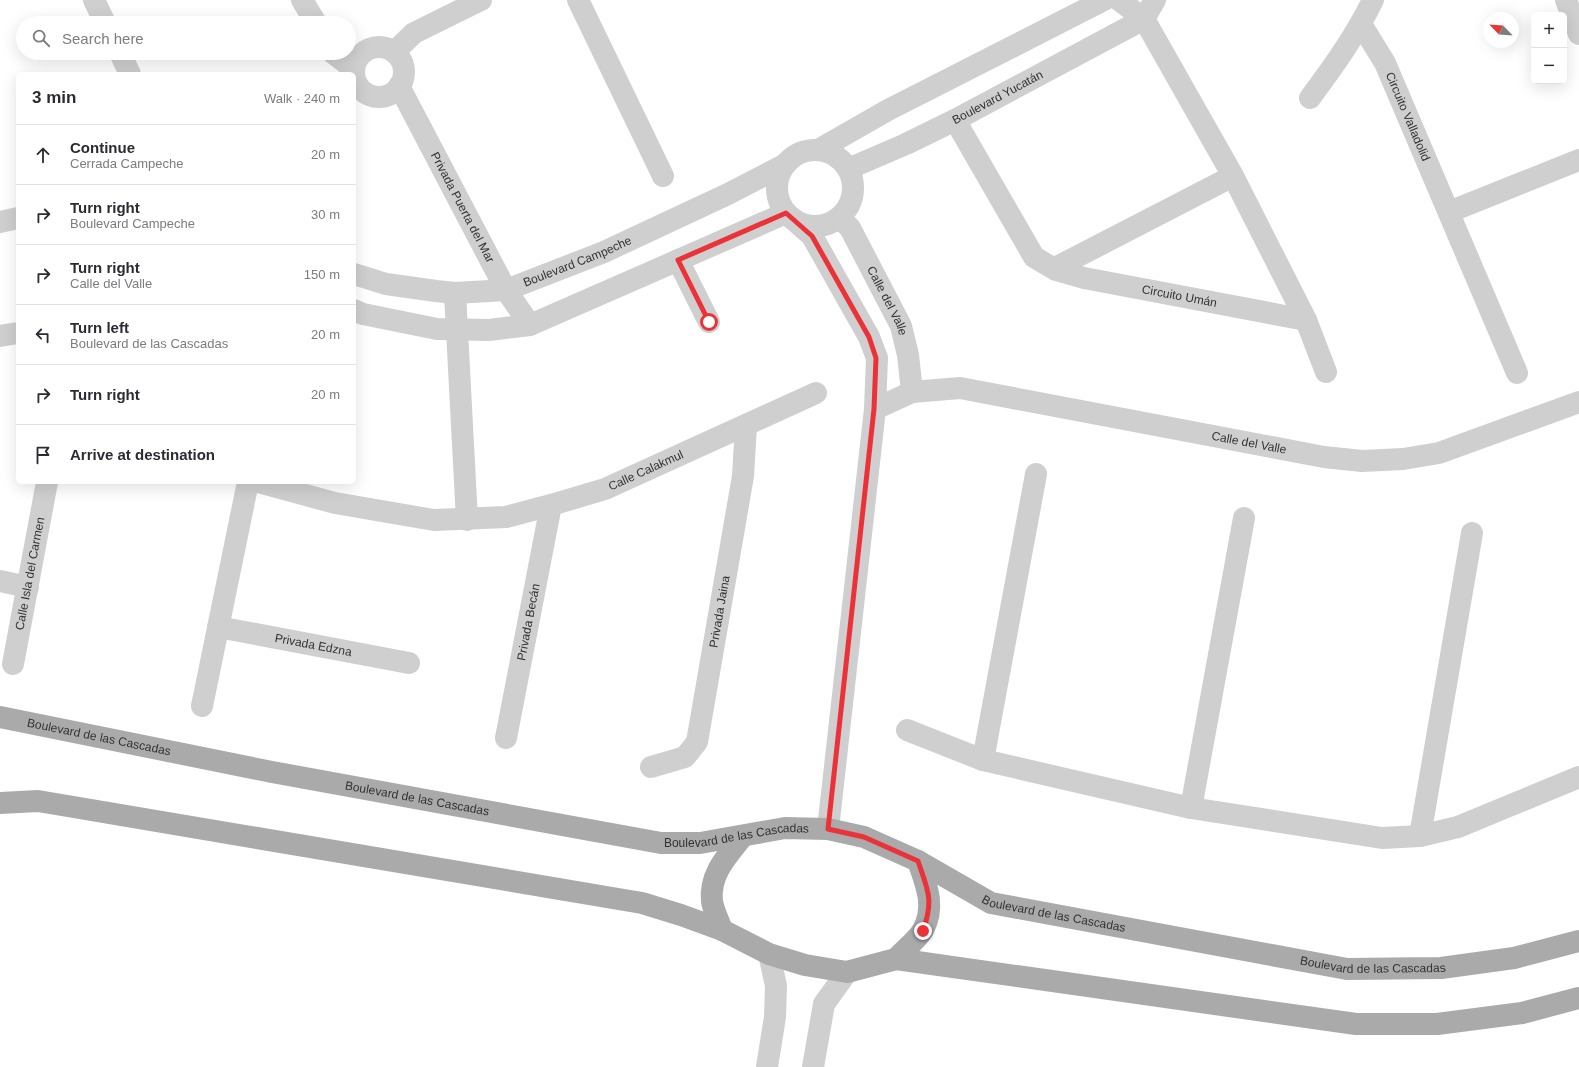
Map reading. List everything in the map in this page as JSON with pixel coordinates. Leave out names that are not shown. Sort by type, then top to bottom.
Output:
[{"type":"main road","name":"Boulevard de las Cascadas","points":[[0,717],[272,772],[661,843],[700,843],[785,828],[828,829],[864,837],[918,861],[991,903],[1347,969],[1441,968],[1514,958],[1579,941]]},
{"type":"main road","points":[[0,803],[38,801],[642,903],[722,930],[769,954],[806,966],[846,972],[896,959],[1356,1024],[1437,1024],[1522,1013],[1579,998]]},
{"type":"main road","points":[[722,930],[712,901],[713,880],[722,862],[744,836]]},
{"type":"main road","points":[[896,959],[923,931],[929,916],[930,899],[918,861]]},
{"type":"street","points":[[94,0],[102,16]]},
{"type":"street","points":[[302,0],[312,16]]},
{"type":"street","points":[[394,52],[414,33],[481,0]]},
{"type":"street","points":[[578,0],[663,176]]},
{"type":"street","points":[[818,150],[888,110],[1104,0]]},
{"type":"street","points":[[1119,0],[1144,19],[1232,176],[1306,320],[1326,372]]},
{"type":"street","points":[[1144,19],[1155,0]]},
{"type":"street","points":[[1310,98],[1336,63],[1361,24],[1373,0]]},
{"type":"street","points":[[1566,0],[1579,34]]},
{"type":"street","name":"Boulevard Yucatán","points":[[848,169],[906,144],[955,120],[1144,19]]},
{"type":"street","name":"Circuito Valladolid","points":[[1361,24],[1385,63],[1517,373]]},
{"type":"street","points":[[355,72],[354,69],[359,57],[369,48],[382,46],[394,52],[402,61],[404,74],[400,86],[386,96],[370,95],[357,85],[356,80]]},
{"type":"street","points":[[123,60],[129,72]]},
{"type":"street","points":[[342,60],[354,69]]},
{"type":"street","name":"Privada Puerta del Mar","points":[[400,86],[506,290],[530,325]]},
{"type":"street","name":"Circuito Umán","points":[[955,120],[1034,256],[1055,268],[1084,278],[1306,320]]},
{"type":"street","points":[[789,216],[806,226],[821,226],[840,218],[852,198],[853,183],[848,169],[840,160],[830,153],[818,150],[806,151],[795,156],[786,164],[779,175],[777,188],[779,202],[789,216],[812,236],[869,337],[876,358],[874,409],[828,829]]},
{"type":"street","points":[[1449,212],[1579,160]]},
{"type":"street","name":"Boulevard Campeche","points":[[356,275],[386,284],[455,293],[506,290],[604,252],[728,194],[786,164]]},
{"type":"street","points":[[1055,268],[1232,176]]},
{"type":"street","points":[[356,311],[364,314],[437,329],[489,330],[530,325],[678,260],[789,216]]},
{"type":"street","points":[[0,222],[16,218]]},
{"type":"street","name":"Calle del Valle","points":[[840,218],[850,228],[901,326],[908,355],[912,392]]},
{"type":"street","points":[[678,260],[709,322]]},
{"type":"street","points":[[455,293],[467,520]]},
{"type":"street","points":[[0,336],[16,333]]},
{"type":"street","name":"Calle del Valle","points":[[874,409],[912,392],[960,388],[1324,457],[1362,461],[1403,459],[1439,454],[1579,402]]},
{"type":"street","name":"Calle Calakmul","points":[[265,484],[335,503],[434,520],[467,520],[506,517],[551,506],[605,489],[816,393]]},
{"type":"street","name":"Privada Jaina","points":[[651,767],[685,757],[697,742],[743,476],[746,425]]},
{"type":"street","points":[[983,760],[1036,474]]},
{"type":"street","name":"Calle Isla del Carmen","points":[[13,664],[46,484]]},
{"type":"street","points":[[202,706],[248,484]]},
{"type":"street","name":"Privada Becán","points":[[506,738],[551,506]]},
{"type":"street","points":[[1191,808],[1244,518]]},
{"type":"street","points":[[1420,836],[1472,533]]},
{"type":"street","points":[[0,581],[28,587]]},
{"type":"street","name":"Privada Edzna","points":[[218,627],[409,663]]},
{"type":"street","points":[[907,730],[983,760],[1191,808],[1382,838],[1420,836],[1458,827],[1579,777]]},
{"type":"street","points":[[767,1067],[775,1017],[776,986],[769,954]]},
{"type":"street","points":[[813,1067],[824,1004],[846,972]]},
{"type":"route","points":[[709,322],[678,260],[786,213],[812,236],[869,337],[876,358],[874,409],[828,829],[864,837],[918,861],[930,899],[929,916],[923,931]]}]
